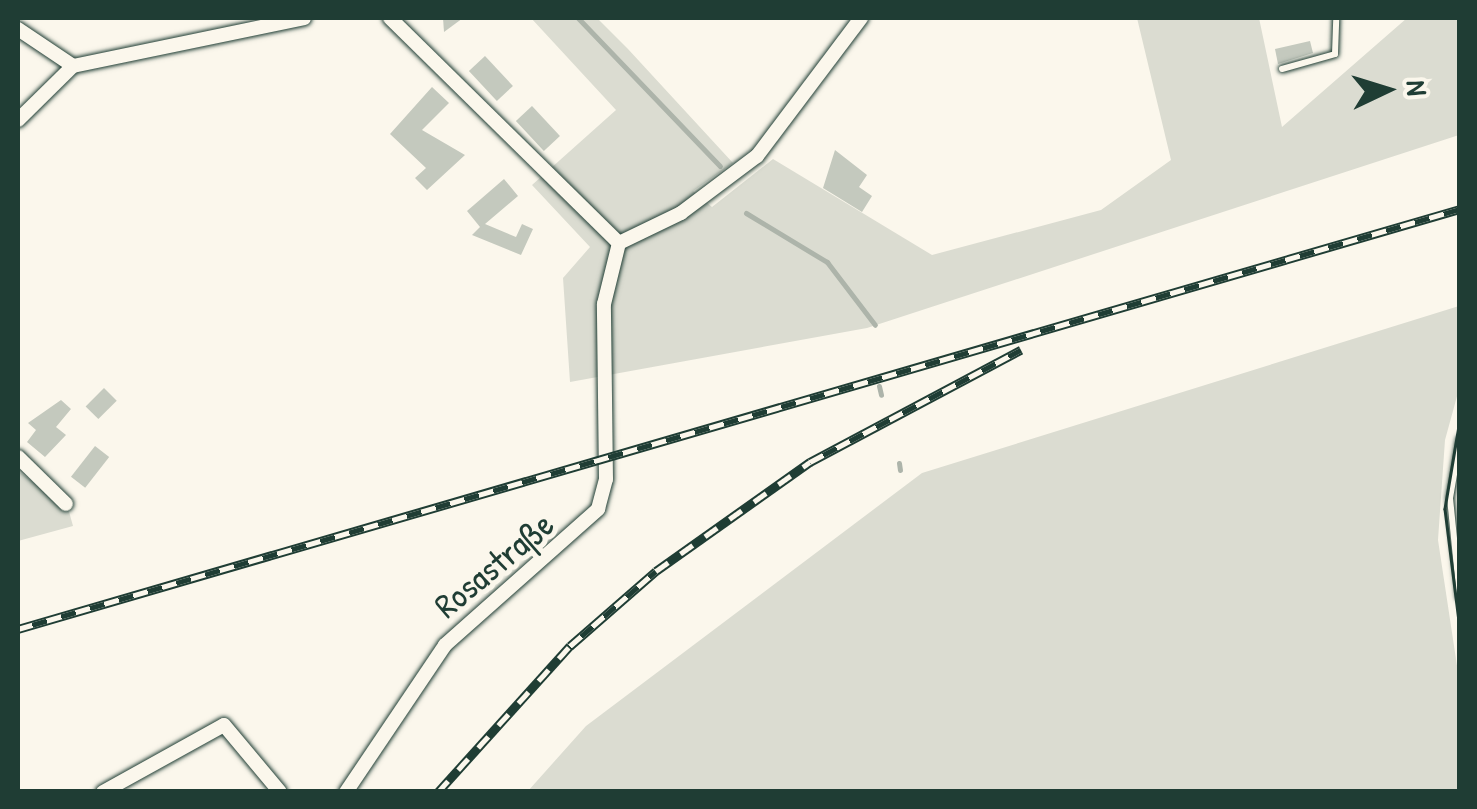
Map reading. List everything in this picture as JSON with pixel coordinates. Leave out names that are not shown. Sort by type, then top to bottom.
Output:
[{"type":"street","points":[[18,120],[74,66],[304,18]]},
{"type":"street","points":[[390,18],[619,243],[667,221],[757,156],[861,18]]},
{"type":"street","points":[[18,28],[74,66]]},
{"type":"street","name":"Rosastraße","points":[[346,792],[444,645],[567,546],[598,509],[606,479],[604,304],[619,243]]},
{"type":"street","points":[[18,457],[66,504]]},
{"type":"street","points":[[103,792],[224,725],[280,792]]},
{"type":"lane","points":[[1282,69],[1334,54],[1336,18]]},
{"type":"lane","points":[[1460,439],[1450,498],[1460,598]]},
{"type":"shaded area","points":[[531,18],[597,18],[628,49],[733,163],[693,191],[712,207],[773,159],[932,255],[1101,210],[1171,160],[1137,18],[1259,18],[1282,127],[1407,18],[1459,18],[1459,135],[867,328],[570,382],[563,278],[590,247],[532,185],[616,110]]},
{"type":"shaded area","points":[[1459,306],[1459,389],[1445,440],[1438,540],[1459,679],[1459,791],[528,791],[586,726],[922,473]]},
{"type":"shaded area","points":[[18,471],[68,508],[73,526],[18,541]]},
{"type":"building","points":[[443,18],[463,18],[444,32]]},
{"type":"building","points":[[1310,41],[1313,53],[1278,64],[1275,49]]},
{"type":"building","points":[[485,56],[513,86],[497,101],[469,71]]},
{"type":"building","points":[[432,87],[449,103],[422,130],[465,155],[427,190],[415,178],[426,168],[390,134]]},
{"type":"building","points":[[532,106],[560,136],[544,151],[516,121]]},
{"type":"building","points":[[835,150],[867,175],[859,187],[872,196],[862,212],[823,188]]},
{"type":"building","points":[[504,179],[518,196],[485,224],[516,237],[522,224],[533,229],[521,255],[472,235],[480,227],[467,211]]},
{"type":"building","points":[[104,388],[117,401],[98,419],[86,406]]},
{"type":"building","points":[[61,400],[71,409],[56,427],[66,435],[45,457],[27,442],[36,430],[28,423]]},
{"type":"building","points":[[95,446],[109,457],[85,488],[71,477]]},
{"type":"waterway","points":[[578,18],[720,166]]},
{"type":"waterway","points":[[746,213],[827,262],[875,325]]},
{"type":"waterway","points":[[879,386],[881,395]]},
{"type":"waterway","points":[[899,463],[900,470]]},
{"type":"tram line","points":[[1460,420],[1445,509],[1460,629]]},
{"type":"railway","points":[[18,629],[1460,209]]},
{"type":"railway","points":[[438,792],[570,646],[656,571],[810,462],[1021,350]]}]
